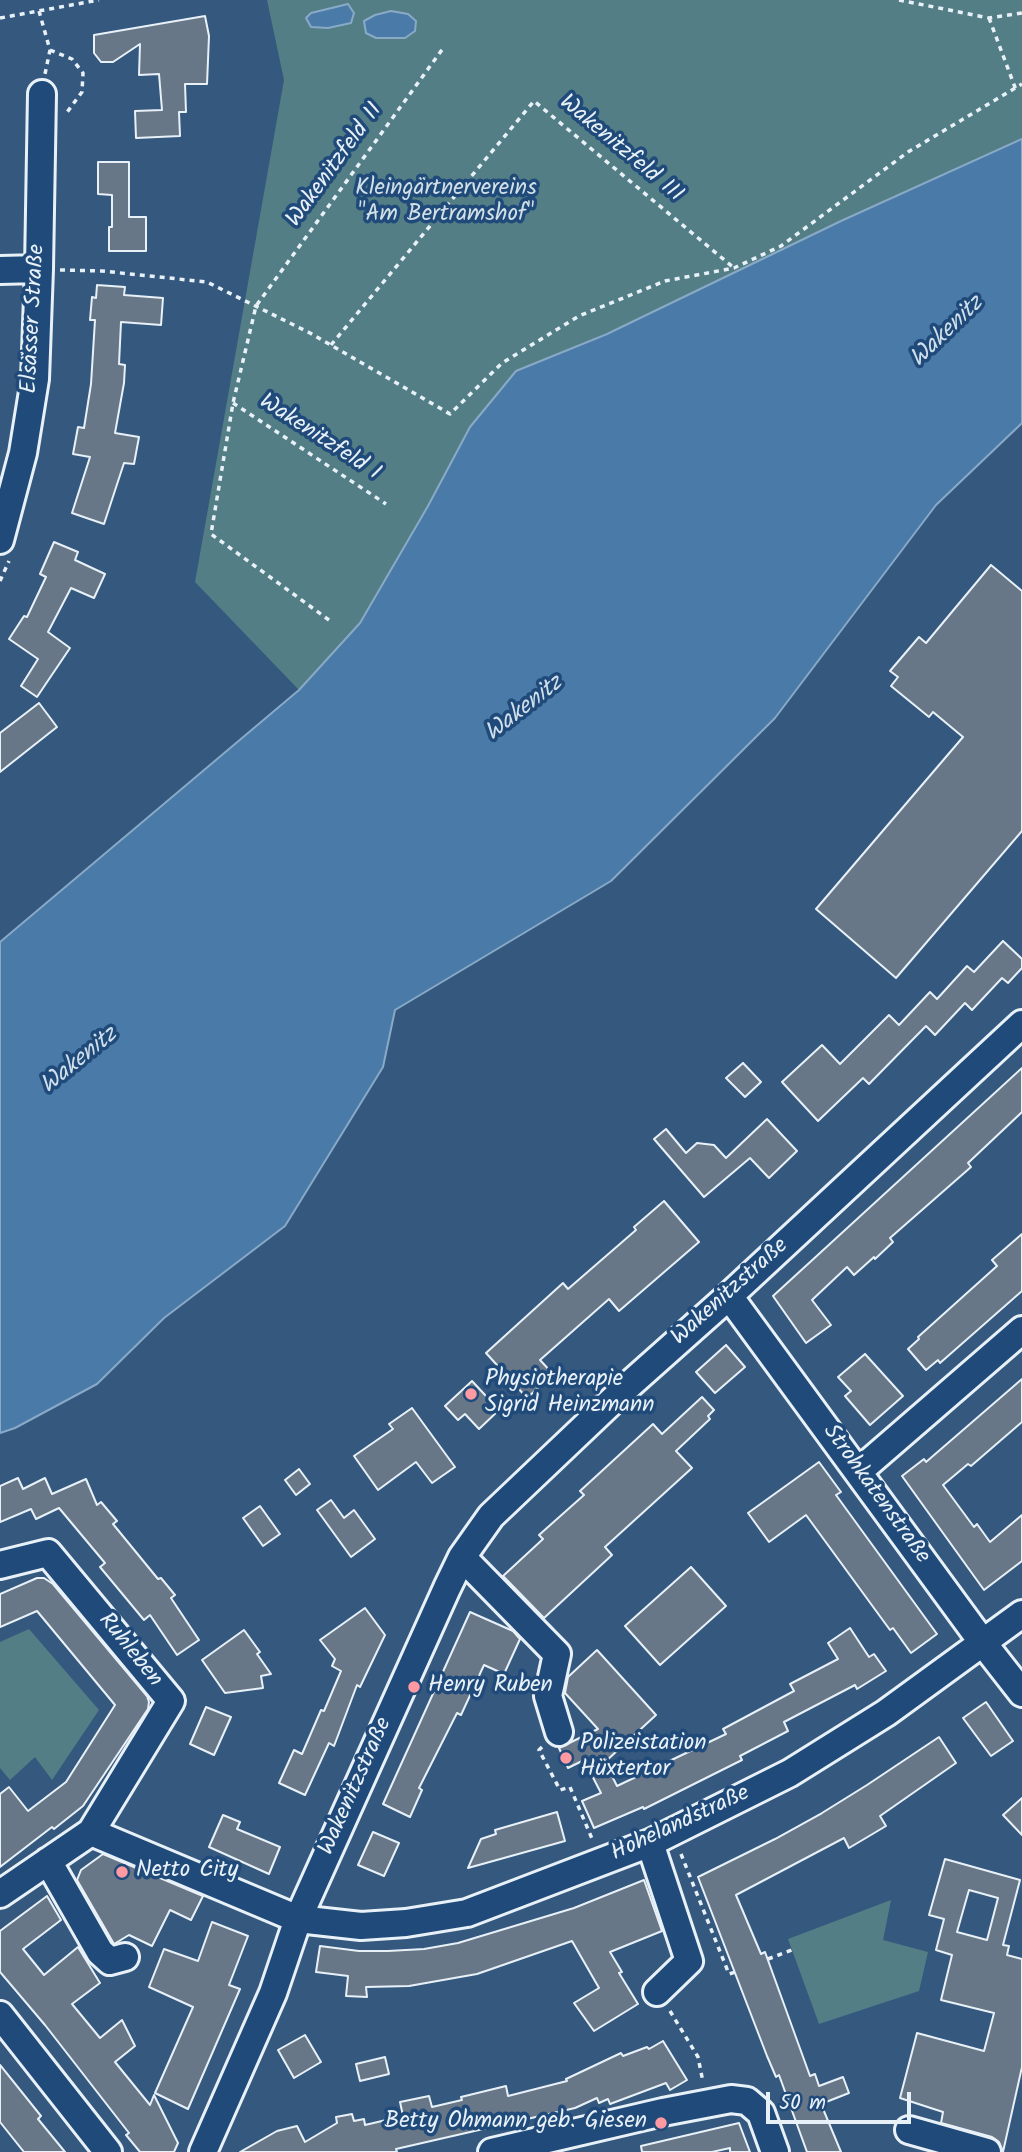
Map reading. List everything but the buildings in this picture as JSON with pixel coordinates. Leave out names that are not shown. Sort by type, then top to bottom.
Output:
[{"type":"street","name":"Elsässer Straße","points":[[0,540],[23,453],[50,269],[42,94]]},
{"type":"street","points":[[0,270],[50,269]]},
{"type":"street","name":"Wakenitzstraße","points":[[203,2152],[273,1993],[298,1919],[462,1557],[491,1516],[629,1385],[729,1296],[1022,1024]]},
{"type":"street","name":"Strohkatenstraße","points":[[729,1296],[1022,1693]]},
{"type":"street","points":[[858,1472],[1022,1330]]},
{"type":"street","name":"Ruhleben","points":[[0,1565],[48,1553],[171,1701],[91,1832]]},
{"type":"street","points":[[462,1557],[557,1654],[548,1696],[559,1732]]},
{"type":"street","name":"Hohelandstraße","points":[[91,1832],[298,1919],[361,1927],[467,1913],[661,1838],[790,1773],[886,1713],[1022,1614]]},
{"type":"street","points":[[0,1894],[91,1832]]},
{"type":"street","points":[[657,1992],[689,1961],[661,1838]]},
{"type":"street","points":[[48,1861],[100,1952],[110,1961],[125,1957]]},
{"type":"street","points":[[0,2015],[108,2152]]},
{"type":"street","points":[[492,2152],[731,2099],[747,2101],[761,2113],[775,2152]]},
{"type":"street","points":[[909,2130],[986,2152]]},
{"type":"path","points":[[0,18],[99,0]]},
{"type":"path","points":[[899,0],[989,18],[1022,13]]},
{"type":"path","points":[[39,10],[50,50],[42,94]]},
{"type":"path","points":[[989,18],[1016,90]]},
{"type":"path","name":"Wakenitzfeld II","points":[[256,306],[444,47]]},
{"type":"path","points":[[50,269],[102,271],[207,282],[331,345],[450,414],[502,363],[579,316],[664,281],[734,268],[781,246],[908,152],[1022,84]]},
{"type":"path","name":"Wakenitzfeld III","points":[[331,345],[534,101],[734,268]]},
{"type":"path","name":"Wakenitzfeld I","points":[[256,306],[233,404],[211,534],[329,620]]},
{"type":"path","name":"Wakenitzfeld I","points":[[233,404],[386,504]]},
{"type":"path","points":[[559,1732],[539,1750],[560,1790],[569,1787],[602,1862]]},
{"type":"path","points":[[661,1838],[729,1974],[736,1972]]},
{"type":"path","points":[[768,1959],[792,1950]]},
{"type":"path","points":[[657,1992],[698,2057],[707,2103]]},
{"type":"green space","name":"Kleingärtnervereins \"Am Bertramshof\"","points":[[267,0],[1022,0],[1022,139],[841,221],[745,275],[516,371],[470,427],[360,623],[299,690],[195,582],[284,80]]},
{"type":"green space","points":[[29,1629],[99,1710],[52,1780],[35,1757],[10,1780],[0,1768],[0,1642]]},
{"type":"green space","points":[[891,1900],[883,1940],[928,1952],[919,1991],[819,2024],[788,1939]]},
{"type":"water","points":[[348,4],[354,13],[351,23],[328,28],[311,27],[306,18],[311,13]]},
{"type":"water","points":[[391,11],[408,14],[416,21],[415,31],[405,38],[376,38],[366,33],[364,21]]},
{"type":"water","name":"Wakenitz","points":[[1022,139],[1022,423],[936,505],[775,718],[611,881],[395,1010],[383,1067],[285,1226],[164,1318],[97,1384],[15,1428],[0,1433],[0,942],[299,690],[360,623],[470,427],[516,371],[607,334],[841,221]]},
{"type":"place","name":"Physiotherapie Sigrid Heinzmann","points":[[471,1394]]},
{"type":"place","name":"Henry Ruben","points":[[414,1687]]},
{"type":"place","name":"Polizeistation Hüxtertor","points":[[566,1758]]},
{"type":"place","name":"Netto City","points":[[122,1872]]},
{"type":"place","name":"Betty Ohmann geb. Giesen","points":[[661,2123]]}]
